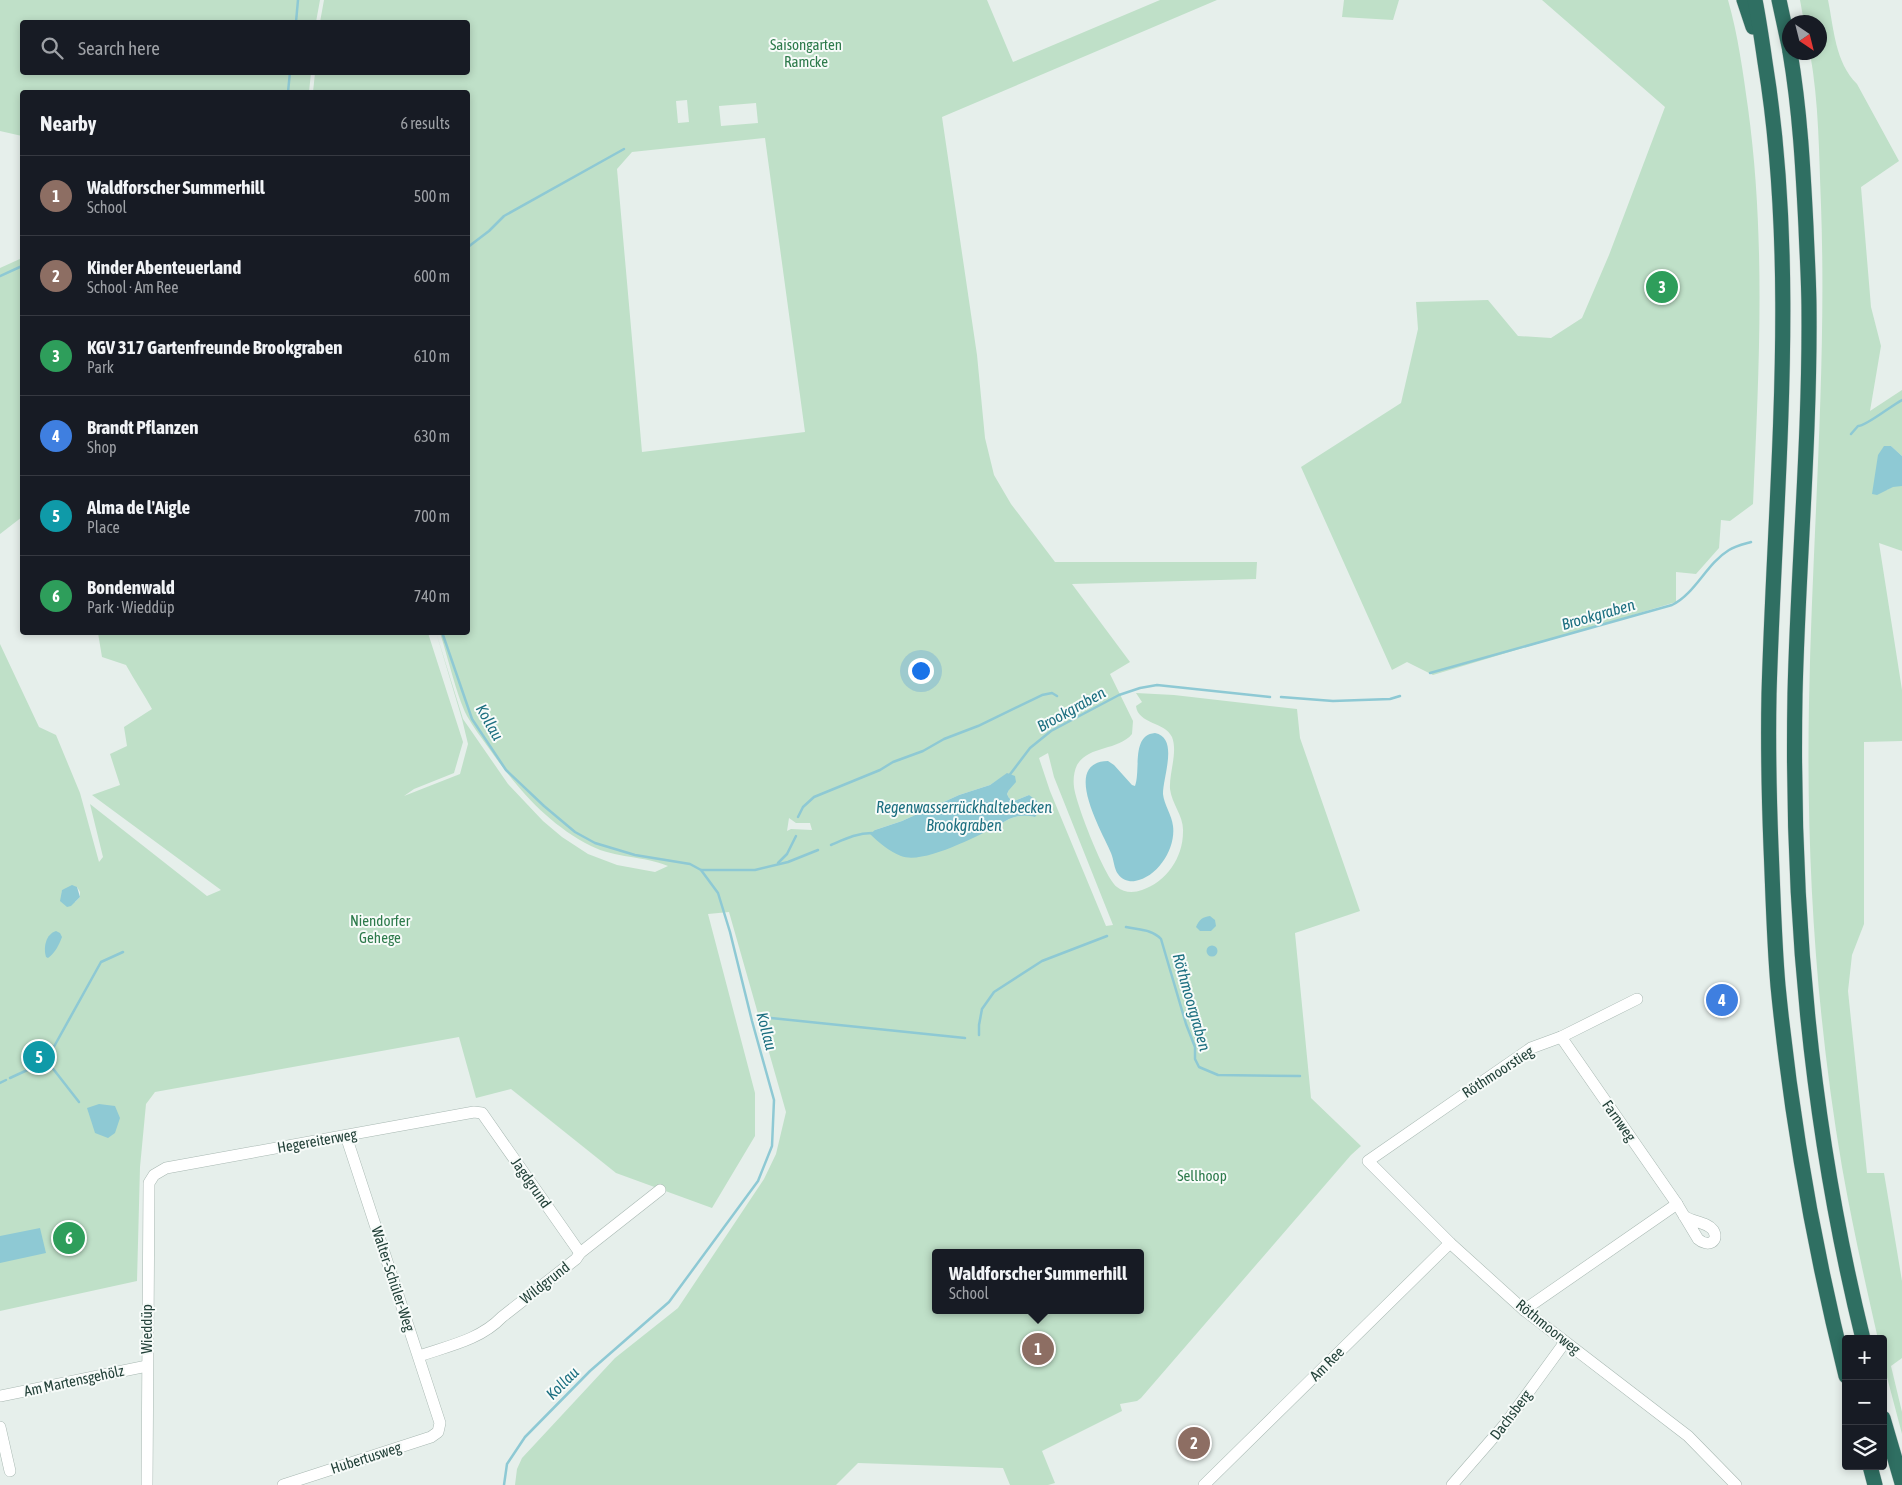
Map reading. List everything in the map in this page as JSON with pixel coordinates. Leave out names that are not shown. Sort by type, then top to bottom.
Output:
[{"type":"highway","points":[[1744,0],[1764,57]]},
{"type":"highway","points":[[1755,0],[1771,98],[1779,170],[1784,313],[1781,429],[1769,696],[1769,784],[1777,972],[1784,1044],[1804,1180],[1821,1270],[1842,1359]]},
{"type":"highway","points":[[1791,60],[1802,138],[1809,311],[1805,472],[1795,696],[1795,784],[1800,924],[1808,1028],[1824,1142],[1834,1203],[1862,1335]]},
{"type":"highway","points":[[1885,1425],[1902,1483]]},
{"type":"highway","points":[[1871,1470],[1875,1485]]},
{"type":"street","name":"Röthmoorstieg","points":[[1368,1161],[1531,1048],[1561,1037],[1637,999]]},
{"type":"street","name":"Farnweg","points":[[1561,1037],[1684,1216]]},
{"type":"street","name":"Hegereiterweg","points":[[154,1175],[166,1168],[474,1112],[482,1113]]},
{"type":"street","name":"Jagdgrund","points":[[482,1113],[580,1253]]},
{"type":"street","name":"Walter-Schüler-Weg","points":[[346,1136],[440,1423]]},
{"type":"street","name":"Röthmoorweg","points":[[1368,1161],[1450,1243],[1524,1310],[1688,1436],[1736,1485]]},
{"type":"street","name":"Wieddüp","points":[[147,1485],[149,1183],[154,1175]]},
{"type":"street","name":"Wildgrund","points":[[419,1356],[478,1336],[493,1327],[576,1259],[580,1253],[660,1190]]},
{"type":"street","points":[[1524,1310],[1677,1204]]},
{"type":"street","name":"Am Ree","points":[[1204,1485],[1450,1243]]},
{"type":"street","name":"Dachsberg","points":[[1452,1485],[1499,1432],[1565,1342]]},
{"type":"street","name":"Am Martensgehölz","points":[[0,1396],[147,1366]]},
{"type":"street","name":"Hubertusweg","points":[[284,1485],[431,1437],[438,1432],[440,1423]]},
{"type":"street","points":[[0,1427],[10,1471]]},
{"type":"green space","points":[[0,0],[320,0],[316,20],[20,20],[20,75],[311,75],[309,90],[20,90],[20,136],[0,131]]},
{"type":"green space","points":[[324,0],[987,0],[1013,62],[1160,0],[1217,0],[942,117],[977,355],[985,438],[994,475],[1011,504],[1055,562],[1257,562],[1256,579],[1072,584],[1130,662],[1110,674],[1133,721],[1132,734],[1119,743],[1089,754],[1077,765],[1074,773],[1076,796],[1092,840],[1112,881],[1120,889],[1129,892],[1142,890],[1159,881],[1171,868],[1180,851],[1183,826],[1170,789],[1174,743],[1169,732],[1141,716],[1136,706],[1142,702],[1136,693],[1174,695],[1297,709],[1300,738],[1360,911],[1295,933],[1311,1098],[1361,1146],[1351,1155],[1141,1398],[1137,1401],[1120,1404],[1122,1411],[1042,1451],[1055,1483],[1048,1485],[1010,1485],[1003,1468],[858,1463],[836,1485],[515,1485],[517,1469],[522,1458],[615,1358],[678,1308],[764,1179],[776,1154],[786,1112],[729,912],[708,914],[755,1093],[755,1136],[712,1208],[616,1173],[511,1089],[476,1098],[459,1037],[155,1092],[146,1104],[140,1167],[137,1281],[0,1311],[0,644],[39,727],[56,735],[80,793],[99,862],[103,857],[90,804],[207,896],[221,890],[92,795],[120,785],[110,754],[127,746],[124,727],[152,709],[126,665],[102,657],[98,635],[429,635],[463,742],[454,773],[414,789],[404,796],[460,774],[468,744],[437,635],[463,719],[508,784],[543,821],[562,837],[588,854],[617,865],[655,872],[668,866],[600,850],[575,837],[546,816],[521,790],[467,716],[441,635],[470,635],[470,90],[313,90],[315,75],[470,75],[470,20],[320,20]],"holes":[[[687,100],[689,122],[678,123],[676,101]],[[756,103],[758,123],[721,126],[719,106]],[[765,138],[805,432],[642,452],[617,169],[632,152]],[[1048,753],[1054,777],[1113,925],[1106,926],[1050,791],[1039,758]],[[1007,774],[1009,790],[1007,794],[1009,798],[1014,801],[1029,795],[1035,817],[1016,816],[1000,825],[875,830],[902,821],[959,795],[990,785]],[[789,818],[796,823],[810,823],[812,830],[791,829],[787,831]],[[77,887],[80,897],[75,902],[61,901],[62,890]]]},
{"type":"green space","points":[[1344,0],[1399,0],[1393,20],[1342,17]]},
{"type":"green space","points":[[1542,0],[1728,0],[1746,94],[1754,157],[1757,207],[1760,306],[1753,504],[1730,521],[1721,520],[1719,548],[1696,574],[1676,572],[1676,602],[1433,675],[1407,662],[1392,670],[1301,467],[1401,403],[1418,329],[1416,302],[1488,300],[1518,336],[1551,338],[1582,318],[1609,255],[1665,107]]},
{"type":"green space","points":[[1800,0],[1828,0],[1836,45],[1844,66],[1857,84],[1899,161],[1861,187],[1871,307],[1881,346],[1870,411],[1902,390],[1902,456],[1891,446],[1887,490],[1893,486],[1902,486],[1902,551],[1879,543],[1902,690],[1902,741],[1864,742],[1864,924],[1852,955],[1848,991],[1867,1173],[1884,1173],[1902,1281],[1902,1358],[1891,1366],[1902,1412],[1902,1434],[1887,1377],[1887,1335],[1877,1335],[1842,1167],[1825,1052],[1819,994],[1811,878],[1808,761],[1821,392],[1822,267],[1818,129],[1811,60],[1827,60],[1827,15],[1803,15]]},
{"type":"green space","points":[[20,259],[20,519],[0,534],[0,268]]},
{"type":"water","points":[[1884,446],[1891,446],[1902,456],[1902,486],[1893,487],[1877,495],[1872,494],[1878,455]]},
{"type":"water","points":[[1155,733],[1162,736],[1168,750],[1163,794],[1173,826],[1172,843],[1158,868],[1143,878],[1128,881],[1117,872],[1111,853],[1088,800],[1087,773],[1094,764],[1108,761],[1135,786],[1140,746],[1147,735]]},
{"type":"water","name":"Regenwasserrückhaltebecken Brookgraben","points":[[1007,773],[1015,776],[1016,782],[1007,794],[1009,798],[1014,801],[1029,795],[1037,801],[1040,811],[1035,817],[1021,816],[1012,818],[951,848],[911,858],[892,852],[870,834],[875,830],[902,821],[959,795],[990,785]]},
{"type":"water","points":[[72,885],[77,887],[80,897],[71,906],[67,907],[60,901],[62,890]]},
{"type":"water","points":[[1210,916],[1215,920],[1216,926],[1211,931],[1200,931],[1196,927],[1198,922]]},
{"type":"water","points":[[56,931],[62,937],[53,954],[48,958],[45,953],[46,941]]},
{"type":"water","points":[[1212,945],[1218,951],[1212,957],[1206,951]]},
{"type":"water","points":[[99,1104],[115,1106],[120,1118],[115,1133],[108,1138],[95,1133],[87,1108]]},
{"type":"water","points":[[40,1228],[46,1253],[0,1263],[0,1236]]},
{"type":"waterway","name":"Kollau","points":[[296,20],[298,0]]},
{"type":"waterway","name":"Kollau","points":[[288,90],[290,75]]},
{"type":"waterway","points":[[470,245],[489,231],[504,216],[624,149]]},
{"type":"waterway","points":[[0,276],[20,267]]},
{"type":"waterway","name":"Brookgraben","points":[[1851,434],[1858,426],[1902,400]]},
{"type":"waterway","name":"Brookgraben","points":[[1430,673],[1672,605],[1688,593],[1721,556],[1734,547],[1751,542]]},
{"type":"waterway","name":"Kollau","points":[[443,635],[472,719],[506,770],[544,806],[575,832],[595,843],[635,855],[690,864],[701,870],[718,893],[774,1100],[772,1146],[758,1181],[669,1302],[590,1371],[525,1437],[507,1464],[504,1485]]},
{"type":"waterway","name":"Brookgraben","points":[[1008,777],[1030,748],[1051,731],[1119,695],[1140,688],[1157,685],[1270,697]]},
{"type":"waterway","points":[[798,817],[803,807],[814,797],[880,770],[893,762],[923,751],[944,739],[978,726],[1042,695],[1052,693],[1057,696]]},
{"type":"waterway","name":"Brookgraben","points":[[1281,697],[1333,701],[1390,699],[1400,696]]},
{"type":"waterway","name":"Brookgraben","points":[[831,845],[856,835],[872,833]]},
{"type":"waterway","points":[[778,863],[787,854],[796,836]]},
{"type":"waterway","name":"Brookgraben","points":[[701,870],[755,870],[788,862],[818,850]]},
{"type":"waterway","name":"Röthmoorgraben","points":[[1126,927],[1149,932],[1161,939],[1186,1024],[1195,1047],[1195,1059],[1199,1067],[1218,1075],[1300,1076]]},
{"type":"waterway","name":"Röthmoorgraben","points":[[979,1035],[982,1009],[994,992],[1042,961],[1107,936]]},
{"type":"waterway","points":[[51,1052],[101,962],[123,952]]},
{"type":"waterway","name":"Röthmoorgraben","points":[[771,1018],[965,1038]]},
{"type":"waterway","points":[[10,1078],[47,1061],[79,1102]]},
{"type":"waterway","points":[[0,1083],[6,1080]]},
{"type":"place","name":"KGV 317 Gartenfreunde Brookgraben","points":[[1662,287]]},
{"type":"place","name":"Brandt Pflanzen","points":[[1722,1000]]},
{"type":"place","name":"Alma de l'Aigle","points":[[39,1057]]},
{"type":"place","name":"Bondenwald","points":[[69,1238]]},
{"type":"place","name":"Waldforscher Summerhill","points":[[1038,1349]]},
{"type":"place","name":"Kinder Abenteuerland","points":[[1194,1443]]},
{"type":"park label","name":"Saisongarten Ramcke","points":[[806,54]]},
{"type":"park label","name":"Niendorfer Gehege","points":[[380,930]]},
{"type":"park label","name":"Sellhoop","points":[[1202,1176]]}]
